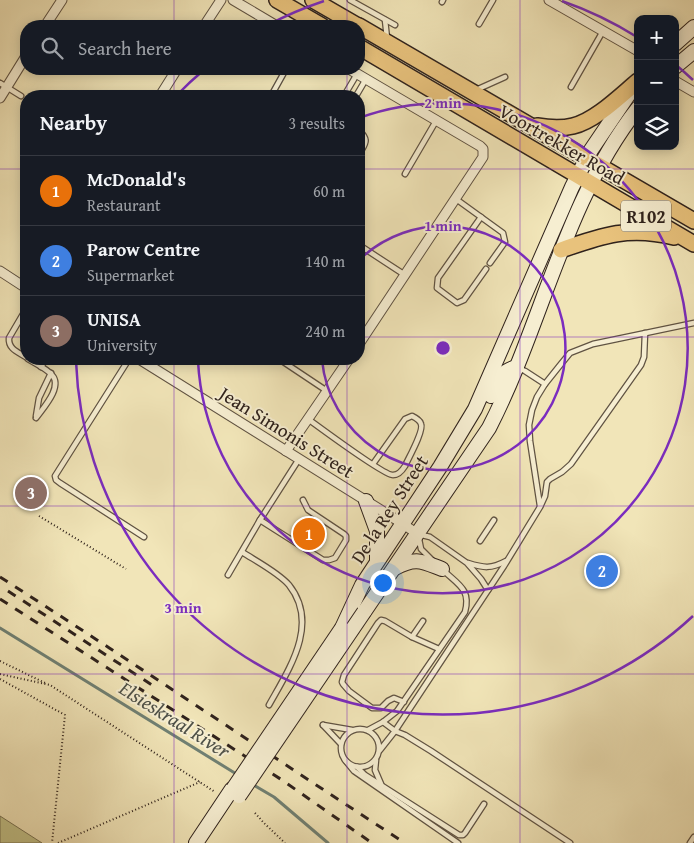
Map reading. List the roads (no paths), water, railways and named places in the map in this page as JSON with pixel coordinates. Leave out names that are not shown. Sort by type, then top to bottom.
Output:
[{"type":"main road","points":[[277,0],[311,20]]},
{"type":"main road","name":"Voortrekker Road","points":[[314,0],[349,20]]},
{"type":"main road","points":[[679,40],[694,27]]},
{"type":"main road","name":"Voortrekker Road","points":[[365,30],[694,221]]},
{"type":"main road","points":[[679,64],[694,51]]},
{"type":"main road","name":"Voortrekker Road","points":[[365,53],[692,243]]},
{"type":"main road","points":[[530,125],[556,128],[578,125],[588,120],[634,84]]},
{"type":"main road","points":[[593,163],[591,150],[634,87]]},
{"type":"main road","points":[[593,163],[634,113]]},
{"type":"main road","name":"De la Rey Street","points":[[208,843],[236,792],[342,628],[362,585],[440,467],[475,409],[578,176],[593,163]]},
{"type":"main road","name":"De la Rey Street","points":[[196,843],[236,792],[364,612],[489,428],[504,400],[561,250],[591,184],[593,163]]},
{"type":"main road","points":[[561,250],[602,237],[632,231],[661,234],[692,243]]},
{"type":"main road","points":[[440,467],[459,450],[474,429],[502,374],[517,367]]},
{"type":"main road","points":[[366,501],[377,531],[377,562]]},
{"type":"main road","points":[[395,568],[413,560],[442,569]]},
{"type":"street","points":[[49,20],[62,0]]},
{"type":"street","points":[[208,20],[221,0]]},
{"type":"street","points":[[233,0],[267,20]]},
{"type":"street","points":[[549,0],[634,49]]},
{"type":"street","points":[[0,98],[3,85],[20,64]]},
{"type":"street","points":[[164,90],[174,75]]},
{"type":"street","points":[[360,75],[480,146],[484,153],[456,199],[365,335]]},
{"type":"street","points":[[679,83],[694,92]]},
{"type":"street","points":[[0,271],[20,284]]},
{"type":"street","name":"Jean Simonis Street","points":[[149,365],[418,534]]},
{"type":"street","points":[[286,451],[344,365]]},
{"type":"lane","points":[[350,0],[395,25]]},
{"type":"lane","points":[[479,24],[493,0]]},
{"type":"lane","points":[[385,20],[387,43]]},
{"type":"lane","points":[[571,87],[603,31]]},
{"type":"lane","points":[[274,90],[282,75]]},
{"type":"lane","points":[[348,90],[357,75]]},
{"type":"lane","points":[[472,92],[505,77]]},
{"type":"lane","points":[[360,90],[366,79]]},
{"type":"lane","points":[[3,85],[20,95]]},
{"type":"lane","points":[[405,174],[436,120]]},
{"type":"lane","points":[[456,199],[503,233],[505,242],[490,263]]},
{"type":"lane","points":[[481,218],[438,278],[437,288],[458,303],[464,300],[486,269]]},
{"type":"lane","points":[[365,249],[405,275]]},
{"type":"lane","points":[[20,319],[8,338],[10,346],[20,354]]},
{"type":"lane","points":[[540,507],[530,441],[529,426],[532,410],[545,384],[570,353],[594,344],[694,323]]},
{"type":"lane","points":[[345,760],[353,766],[365,767],[372,764],[376,759],[380,750],[395,731],[488,590],[540,507],[545,496],[548,480],[571,464],[642,362],[645,352],[645,333]]},
{"type":"lane","points":[[38,365],[51,373],[54,377],[55,387],[50,399],[36,418],[39,398],[51,373]]},
{"type":"lane","points":[[125,365],[55,476],[56,480],[60,483],[144,537]]},
{"type":"lane","points":[[288,365],[327,391]]},
{"type":"lane","points":[[517,367],[545,384]]},
{"type":"lane","points":[[308,419],[372,464],[393,475],[401,471],[405,466],[421,431],[420,421],[412,416],[404,419],[372,464]]},
{"type":"lane","points":[[228,575],[299,459]]},
{"type":"lane","points":[[260,520],[323,560],[332,560],[335,558],[346,536],[308,510],[303,500]]},
{"type":"lane","points":[[480,541],[494,520]]},
{"type":"lane","points":[[368,730],[397,712],[465,612],[468,602],[462,588],[421,549],[418,534],[430,536],[467,562],[488,590]]},
{"type":"lane","points":[[242,552],[288,584],[297,596],[301,609],[302,628],[299,645],[292,663],[269,705]]},
{"type":"lane","points":[[467,562],[486,568],[506,561]]},
{"type":"lane","points":[[404,702],[394,698],[388,700],[380,708],[372,708],[349,692],[343,684],[342,678],[379,621],[385,621],[412,637],[439,649]]},
{"type":"lane","points":[[412,637],[423,621]]},
{"type":"lane","points":[[383,722],[431,751],[570,843]]},
{"type":"lane","points":[[341,744],[323,725],[352,730],[362,728],[368,730],[377,738],[380,750]]},
{"type":"lane","points":[[352,730],[342,739],[341,744],[342,754],[354,771],[458,843]]},
{"type":"lane","points":[[376,759],[375,770],[381,785]]},
{"type":"lane","points":[[357,767],[365,775],[459,835],[465,833],[484,804]]},
{"type":"lane","points":[[690,843],[694,837]]},
{"type":"waterway","name":"Elsieskraal River","points":[[0,628],[238,775]]},
{"type":"waterway","name":"Elsieskraal River","points":[[252,784],[274,797],[328,843]]},
{"type":"railway","points":[[0,577],[405,843]]},
{"type":"railway","points":[[8,591],[155,687]]},
{"type":"railway","points":[[0,599],[282,780],[372,843]]},
{"type":"place","name":"UNISA","points":[[31,493]]},
{"type":"place","name":"McDonald's","points":[[309,534]]},
{"type":"place","name":"Parow Centre","points":[[602,571]]}]
